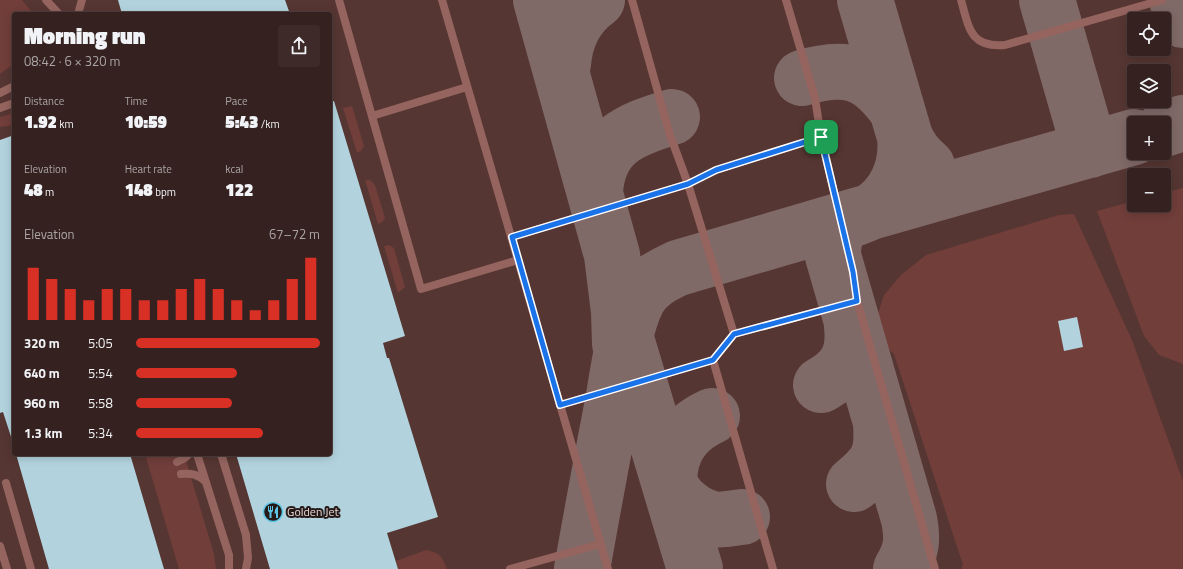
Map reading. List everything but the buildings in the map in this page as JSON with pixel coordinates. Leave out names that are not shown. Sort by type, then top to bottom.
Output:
[{"type":"lane","points":[[46,0],[57,12]]},
{"type":"lane","points":[[79,12],[82,0]]},
{"type":"lane","points":[[339,0],[421,289],[518,260]]},
{"type":"lane","points":[[442,0],[608,569]]},
{"type":"lane","points":[[632,0],[670,135],[688,184],[734,334]]},
{"type":"lane","points":[[786,0],[814,98],[821,137],[853,272],[857,301],[935,569]]},
{"type":"lane","points":[[961,0],[969,28],[974,36],[983,44],[995,46],[1005,45],[1162,0]]},
{"type":"lane","points":[[372,116],[467,86]]},
{"type":"lane","points":[[0,93],[12,87]]},
{"type":"lane","points":[[0,108],[12,105]]},
{"type":"lane","points":[[512,237],[688,184],[716,170],[821,137]]},
{"type":"lane","points":[[560,405],[713,360],[734,334],[857,301]]},
{"type":"lane","points":[[713,360],[773,569]]},
{"type":"lane","points":[[177,462],[185,456]]},
{"type":"lane","points":[[198,456],[229,555],[229,569]]},
{"type":"lane","points":[[222,456],[246,535],[248,558],[246,569]]},
{"type":"lane","points":[[181,474],[191,473],[200,476],[206,482]]},
{"type":"lane","points":[[6,483],[31,569]]},
{"type":"lane","points":[[510,569],[600,544]]},
{"type":"lane","points":[[0,546],[7,569]]},
{"type":"shaded area","points":[[0,0],[22,0],[32,12],[12,12],[12,64],[0,74]]},
{"type":"shaded area","points":[[22,0],[1183,0],[1183,569],[0,569],[0,74],[12,64],[12,456],[332,456],[332,12],[32,12]]},
{"type":"shaded area","points":[[352,106],[364,146],[361,151],[357,153],[343,108]]},
{"type":"shaded area","points":[[12,114],[12,125],[0,127],[0,117]]},
{"type":"shaded area","points":[[365,180],[370,180],[375,185],[385,218],[378,224]]},
{"type":"shaded area","points":[[1183,188],[1183,364],[1159,355],[1144,336],[1097,211],[1127,203],[1127,212],[1171,212],[1171,191]]},
{"type":"shaded area","points":[[1074,214],[1132,340],[1183,481],[1183,569],[961,569],[963,565],[894,354],[875,339],[873,329],[884,295],[901,275],[926,255],[1059,215]]},
{"type":"shaded area","points":[[389,245],[394,248],[405,287],[398,293],[384,246]]},
{"type":"shaded area","points":[[146,456],[185,456],[214,554],[216,569],[179,569]]},
{"type":"shaded area","points":[[426,550],[434,552],[440,556],[447,569],[398,569],[396,561]]},
{"type":"taxiway","points":[[541,0],[612,255],[619,312],[620,344]]},
{"type":"taxiway","points":[[563,64],[566,45],[573,28],[583,13],[597,0]]},
{"type":"taxiway","points":[[865,0],[905,137],[914,153],[927,166]]},
{"type":"taxiway","points":[[1047,0],[1090,150]]},
{"type":"taxiway","points":[[1177,0],[1183,20]]},
{"type":"taxiway","points":[[802,78],[832,72],[856,74],[867,79],[877,87],[897,110]]},
{"type":"taxiway","points":[[595,192],[597,175],[602,161],[609,150],[618,141],[642,127],[672,117]]},
{"type":"taxiway","points":[[1171,127],[1183,123]]},
{"type":"taxiway","points":[[901,569],[905,563],[911,545],[909,519],[833,256],[833,248],[838,231],[843,224],[878,207],[893,190],[902,170],[905,137]]},
{"type":"taxiway","points":[[582,569],[625,336],[638,299],[650,284],[678,268],[1127,139]]},
{"type":"taxiway","points":[[821,385],[837,374],[847,361],[852,345],[852,326]]},
{"type":"taxiway","points":[[627,342],[695,569]]},
{"type":"taxiway","points":[[712,416],[696,425],[689,431],[679,444],[672,460],[669,483],[680,500],[703,516],[720,520],[742,517]]},
{"type":"taxiway","points":[[854,484],[869,470],[878,458],[881,443],[881,423]]},
{"type":"place","name":"Golden Jet","points":[[273,512]]},
{"type":"route","points":[[821,137],[853,272],[857,301],[734,334],[713,360],[560,405],[512,237],[688,184],[716,170],[821,137]]}]
